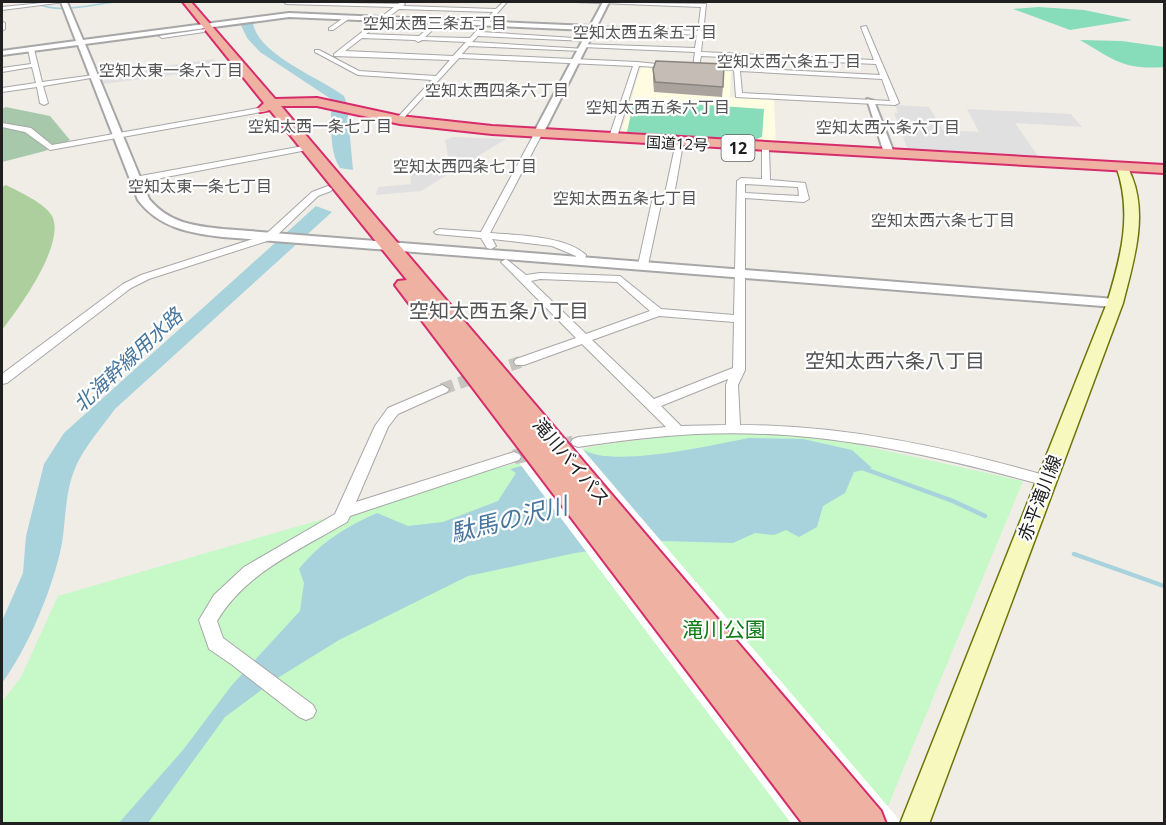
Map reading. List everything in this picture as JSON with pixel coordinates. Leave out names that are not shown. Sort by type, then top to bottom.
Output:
[{"type":"highway","points":[[180,2],[270,106]]},
{"type":"highway","points":[[187,2],[204,27]]},
{"type":"highway","name":"国道12号","points":[[270,106],[323,106],[439,129],[1132,169]]},
{"type":"highway","name":"滝川バイパス","points":[[270,106],[302,148],[328,189],[372,245],[868,824]]},
{"type":"highway","name":"国道12号","points":[[355,113],[538,135],[613,137],[1164,171]]},
{"type":"highway","name":"滝川バイパス","points":[[302,148],[391,246],[826,824]]},
{"type":"main road","name":"赤平滝川線","points":[[914,824],[1115,303],[1131,238],[1132,169]]},
{"type":"street","points":[[289,15],[286,2],[497,11]]},
{"type":"street","points":[[330,60],[406,2]]},
{"type":"street","points":[[400,120],[505,2]]},
{"type":"street","points":[[578,2],[704,6],[696,67]]},
{"type":"street","points":[[491,246],[485,236],[486,229],[538,135],[605,2]]},
{"type":"street","points":[[2,9],[46,3],[65,4],[135,180],[152,211],[166,221],[198,230],[1115,303]]},
{"type":"street","points":[[2,52],[289,15],[700,33]]},
{"type":"street","points":[[331,29],[347,18]]},
{"type":"street","points":[[413,44],[438,22]]},
{"type":"street","points":[[2,23],[2,29]]},
{"type":"street","points":[[162,36],[204,27]]},
{"type":"street","points":[[737,69],[739,95],[895,103],[864,27]]},
{"type":"street","points":[[477,34],[698,52],[879,62]]},
{"type":"street","points":[[362,36],[469,42],[584,44]]},
{"type":"street","points":[[31,49],[44,103]]},
{"type":"street","points":[[400,56],[407,50]]},
{"type":"street","points":[[317,51],[330,60],[365,74],[437,78]]},
{"type":"street","points":[[339,53],[575,61],[885,77]]},
{"type":"street","points":[[791,58],[792,73]]},
{"type":"street","points":[[613,137],[637,64]]},
{"type":"street","points":[[2,70],[35,65]]},
{"type":"street","points":[[824,74],[826,82]]},
{"type":"street","points":[[2,90],[94,77]]},
{"type":"street","points":[[828,91],[830,99]]},
{"type":"street","points":[[870,101],[889,153]]},
{"type":"street","points":[[2,125],[28,130],[50,147],[270,106]]},
{"type":"street","points":[[644,266],[657,201],[668,201],[679,144]]},
{"type":"street","points":[[135,180],[302,148]]},
{"type":"street","points":[[765,149],[766,182]]},
{"type":"street","points":[[733,426],[732,385],[739,369],[741,181],[802,185],[804,199],[741,195]]},
{"type":"street","points":[[2,381],[127,286],[145,277],[274,237],[315,194],[328,189]]},
{"type":"street","points":[[439,232],[530,240],[575,250],[581,255],[580,261]]},
{"type":"street","points":[[506,262],[675,428]]},
{"type":"street","points":[[524,279],[540,276],[621,279],[658,312]]},
{"type":"street","points":[[520,362],[658,312],[740,319]]},
{"type":"street","points":[[652,405],[739,369]]},
{"type":"street","points":[[306,711],[215,643],[208,620],[220,600],[250,572],[331,525],[346,511],[382,426],[393,411],[442,389]]},
{"type":"street","points":[[346,511],[548,452],[675,428],[733,426],[879,440],[1046,481]]},
{"type":"shaded area","points":[[214,59],[216,62],[185,67],[188,73],[103,84],[101,80],[145,73],[143,69]]},
{"type":"shaded area","points":[[641,67],[731,71],[730,97],[774,99],[776,144],[620,136]]},
{"type":"shaded area","points":[[895,105],[929,107],[943,130],[979,132],[967,109],[1071,114],[1082,127],[1015,123],[1038,156],[908,150],[894,113],[898,113]]},
{"type":"shaded area","points":[[6,107],[50,116],[70,140],[45,151],[2,162],[2,109]]},
{"type":"shaded area","points":[[453,137],[506,139],[421,191],[376,195],[378,187],[411,184],[410,169],[441,166],[449,160],[445,140]]},
{"type":"green space","points":[[1038,7],[1084,10],[1132,20],[1070,30],[1013,9]]},
{"type":"green space","points":[[1080,40],[1122,41],[1164,47],[1164,67],[1129,65],[1111,58]]},
{"type":"green space","points":[[634,100],[764,109],[762,137],[754,140],[627,132]]},
{"type":"green space","points":[[6,185],[31,198],[49,211],[55,228],[47,259],[39,275],[2,330],[2,187]]},
{"type":"green space","name":"滝川公園","points":[[685,434],[784,434],[856,444],[1023,481],[881,823],[2,823],[2,702],[21,677],[58,596],[509,465],[601,445]]},
{"type":"water","points":[[253,22],[257,34],[265,45],[277,55],[344,96],[347,104],[353,170],[340,168],[336,161],[331,135],[331,99],[260,52],[247,38],[240,23]]},
{"type":"water","points":[[316,206],[332,212],[115,409],[84,451],[72,475],[62,543],[53,578],[30,635],[2,683],[2,621],[23,573],[26,536],[44,464],[64,433]]},
{"type":"water","points":[[749,438],[803,439],[852,450],[872,468],[854,472],[845,493],[823,506],[817,527],[799,537],[786,530],[774,535],[755,533],[733,543],[663,541],[575,553],[468,576],[339,640],[276,679],[225,717],[148,823],[118,824],[183,750],[232,685],[300,611],[304,583],[299,569],[325,543],[344,530],[377,513],[408,526],[443,522],[498,501],[516,473],[510,469],[584,450],[598,455],[639,456],[689,450]]},
{"type":"pier","points":[[573,438],[902,823],[791,823],[517,460]]},
{"type":"building","points":[[656,61],[724,64],[723,87],[655,82],[653,69]]},
{"type":"waterway","points":[[34,2],[63,9],[114,2]]},
{"type":"waterway","name":"駄馬の沢川","points":[[862,468],[953,501],[985,516]]},
{"type":"waterway","name":"駄馬の沢川","points":[[1074,554],[1164,586]]},
{"type":"tunnel","points":[[442,389],[520,362]]},
{"type":"tunnel","points":[[514,457],[578,442]]},
{"type":"district","name":"空知太西三条五丁目","points":[[435,23]]},
{"type":"district","name":"空知太西五条五丁目","points":[[645,32]]},
{"type":"district","name":"空知太西六条五丁目","points":[[789,61]]},
{"type":"district","name":"空知太東一条六丁目","points":[[171,70]]},
{"type":"district","name":"空知太西四条六丁目","points":[[497,90]]},
{"type":"district","name":"空知太西五条六丁目","points":[[658,107]]},
{"type":"district","name":"空知太西一条七丁目","points":[[320,126]]},
{"type":"district","name":"空知太西六条六丁目","points":[[888,127]]},
{"type":"district","name":"空知太西四条七丁目","points":[[465,166]]},
{"type":"district","name":"空知太東一条七丁目","points":[[200,186]]},
{"type":"district","name":"空知太西五条七丁目","points":[[625,198]]},
{"type":"district","name":"空知太西六条七丁目","points":[[943,220]]},
{"type":"district","name":"空知太西五条八丁目","points":[[499,311]]},
{"type":"district","name":"空知太西六条八丁目","points":[[895,361]]},
{"type":"water label","name":"北海幹線用水路","points":[[128,360]]}]
